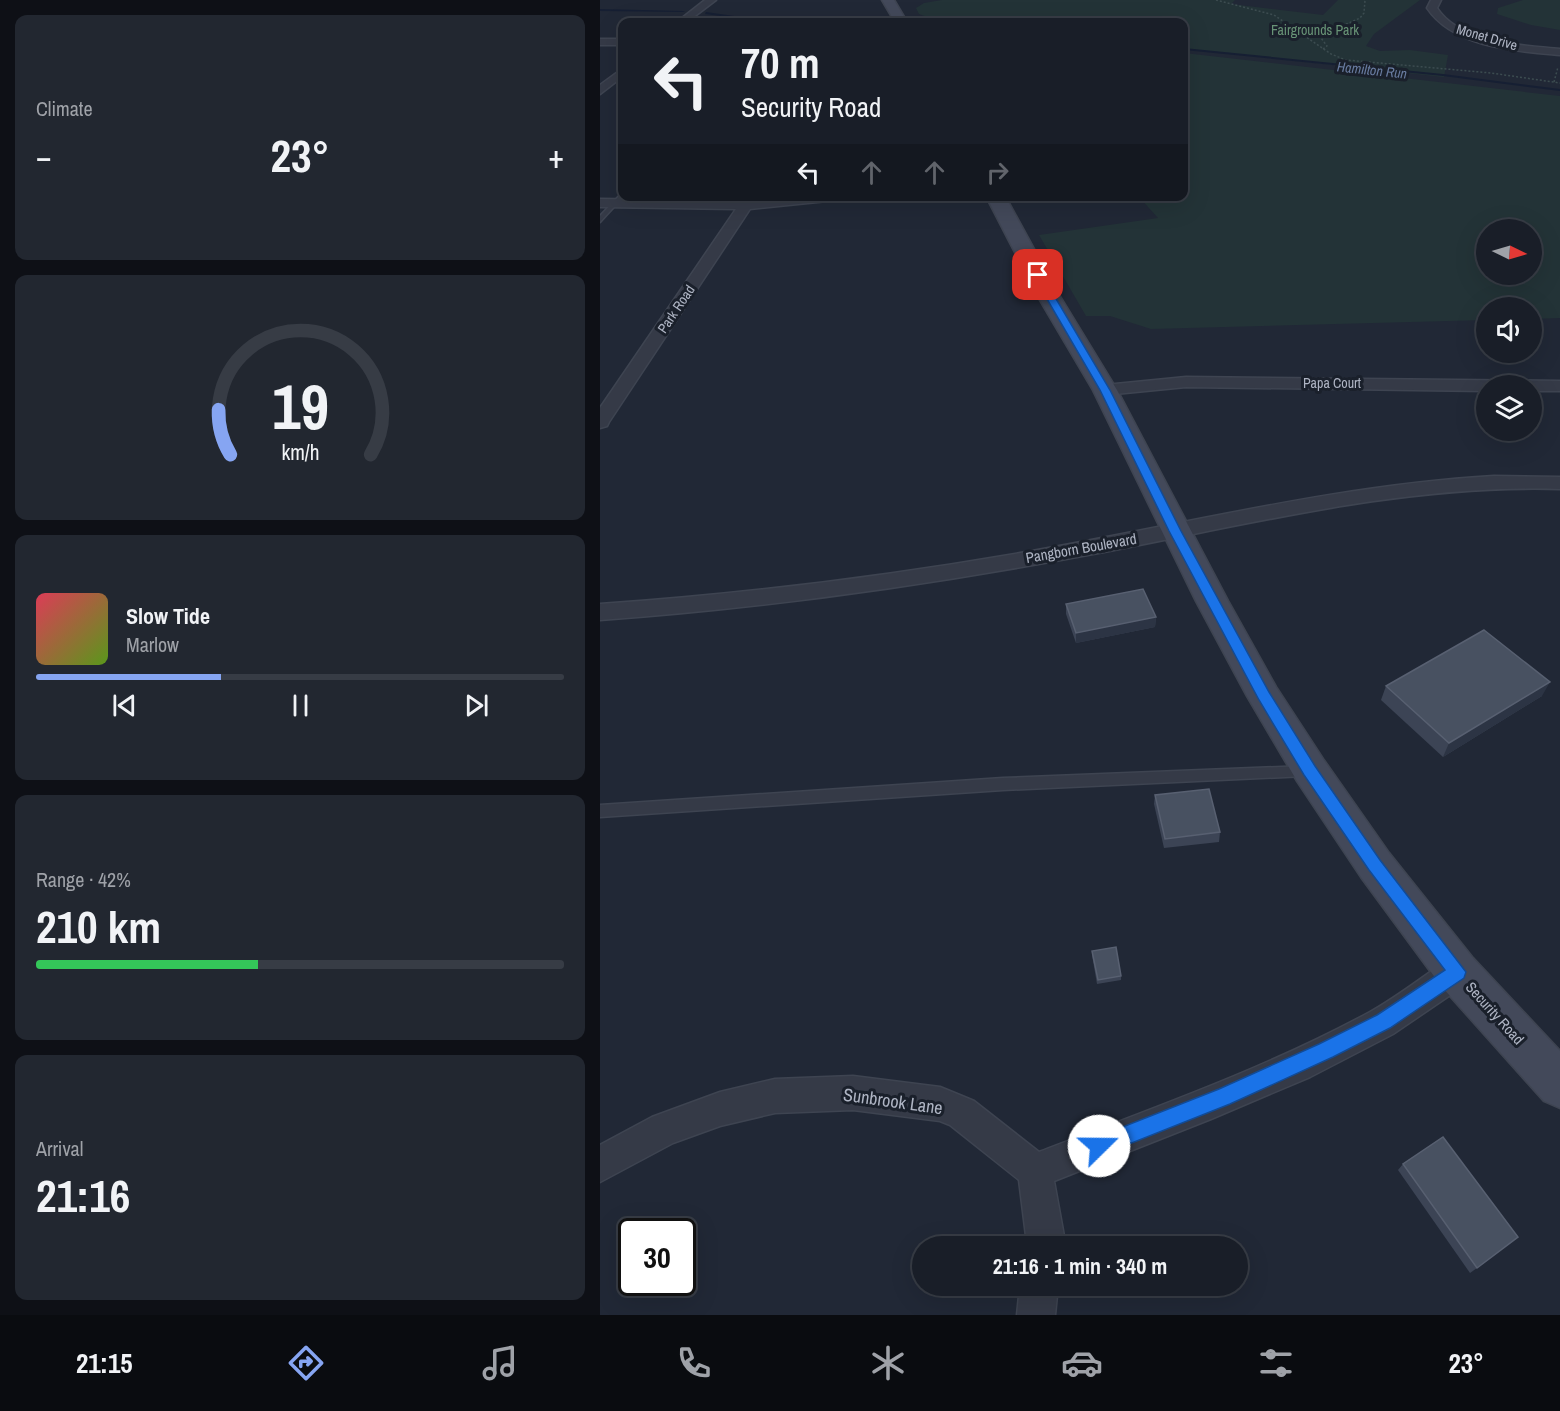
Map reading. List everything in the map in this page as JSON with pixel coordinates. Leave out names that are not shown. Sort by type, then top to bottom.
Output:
[{"type":"street","points":[[686,18],[711,0]]},
{"type":"street","points":[[888,0],[899,18]]},
{"type":"street","name":"Monet Drive","points":[[1436,0],[1432,8],[1434,13],[1447,25],[1461,32],[1503,44],[1560,52]]},
{"type":"street","points":[[600,42],[618,42]]},
{"type":"street","points":[[600,91],[618,75]]},
{"type":"street","points":[[600,203],[618,199]]},
{"type":"street","name":"Park Road","points":[[600,422],[749,201]]},
{"type":"street","name":"Security Road","points":[[998,201],[1048,295],[1105,390],[1175,531],[1264,696],[1310,770],[1375,865],[1457,972],[1560,1085]]},
{"type":"street","name":"Papa Court","points":[[1105,390],[1186,382],[1560,386]]},
{"type":"street","name":"Pangborn Boulevard","points":[[600,612],[647,609],[853,586],[1090,548],[1434,485],[1492,482],[1560,483]]},
{"type":"street","points":[[1045,1236],[1035,1171],[1223,1097],[1326,1050],[1384,1022],[1457,972]]},
{"type":"street","name":"Sunbrook Lane","points":[[600,1164],[664,1129],[720,1109],[775,1096],[853,1093],[940,1104],[962,1113],[1035,1171]]},
{"type":"street","points":[[1036,1315],[1038,1296]]},
{"type":"lane","points":[[600,220],[618,200]]},
{"type":"lane","points":[[600,811],[1003,784],[1310,770]]},
{"type":"path","points":[[1216,0],[1274,15],[1323,49],[1346,60],[1491,73],[1560,83]]},
{"type":"path","points":[[1323,49],[1327,46],[1321,38],[1324,34],[1360,18],[1364,13],[1365,0]]},
{"type":"green space","name":"Fairgrounds Park","points":[[942,0],[1235,0],[1231,4],[1323,15],[1338,0],[1420,0],[1374,34],[1366,46],[1380,51],[1410,50],[1448,55],[1444,77],[1188,49],[1188,18],[929,18],[919,14],[916,8],[924,3]]},
{"type":"green space","points":[[1523,0],[1560,0],[1560,30],[1531,25],[1497,14],[1498,8]]},
{"type":"green space","points":[[1188,53],[1560,96],[1560,318],[1542,319],[1542,297],[1476,297],[1476,320],[1151,329],[1110,316],[1086,316],[1039,235],[1158,218],[1143,201],[1188,201]]},
{"type":"building","points":[[1143,589],[1156,617],[1076,633],[1066,604]]},
{"type":"building","points":[[1484,630],[1550,682],[1449,743],[1386,686]]},
{"type":"building","points":[[1209,789],[1220,832],[1165,839],[1155,795]]},
{"type":"building","points":[[1116,947],[1121,976],[1098,980],[1092,951]]},
{"type":"building","points":[[1443,1137],[1518,1237],[1477,1268],[1403,1164]]},
{"type":"waterway","name":"Hamilton Run","points":[[600,10],[683,12]]},
{"type":"waterway","name":"Hamilton Run","points":[[706,13],[742,18]]},
{"type":"waterway","name":"Hamilton Run","points":[[1188,49],[1443,75],[1560,90]]},
{"type":"route","points":[[1038,275],[1105,390],[1175,531],[1264,696],[1310,770],[1375,865],[1457,972],[1384,1022],[1223,1097],[1099,1146]]}]
